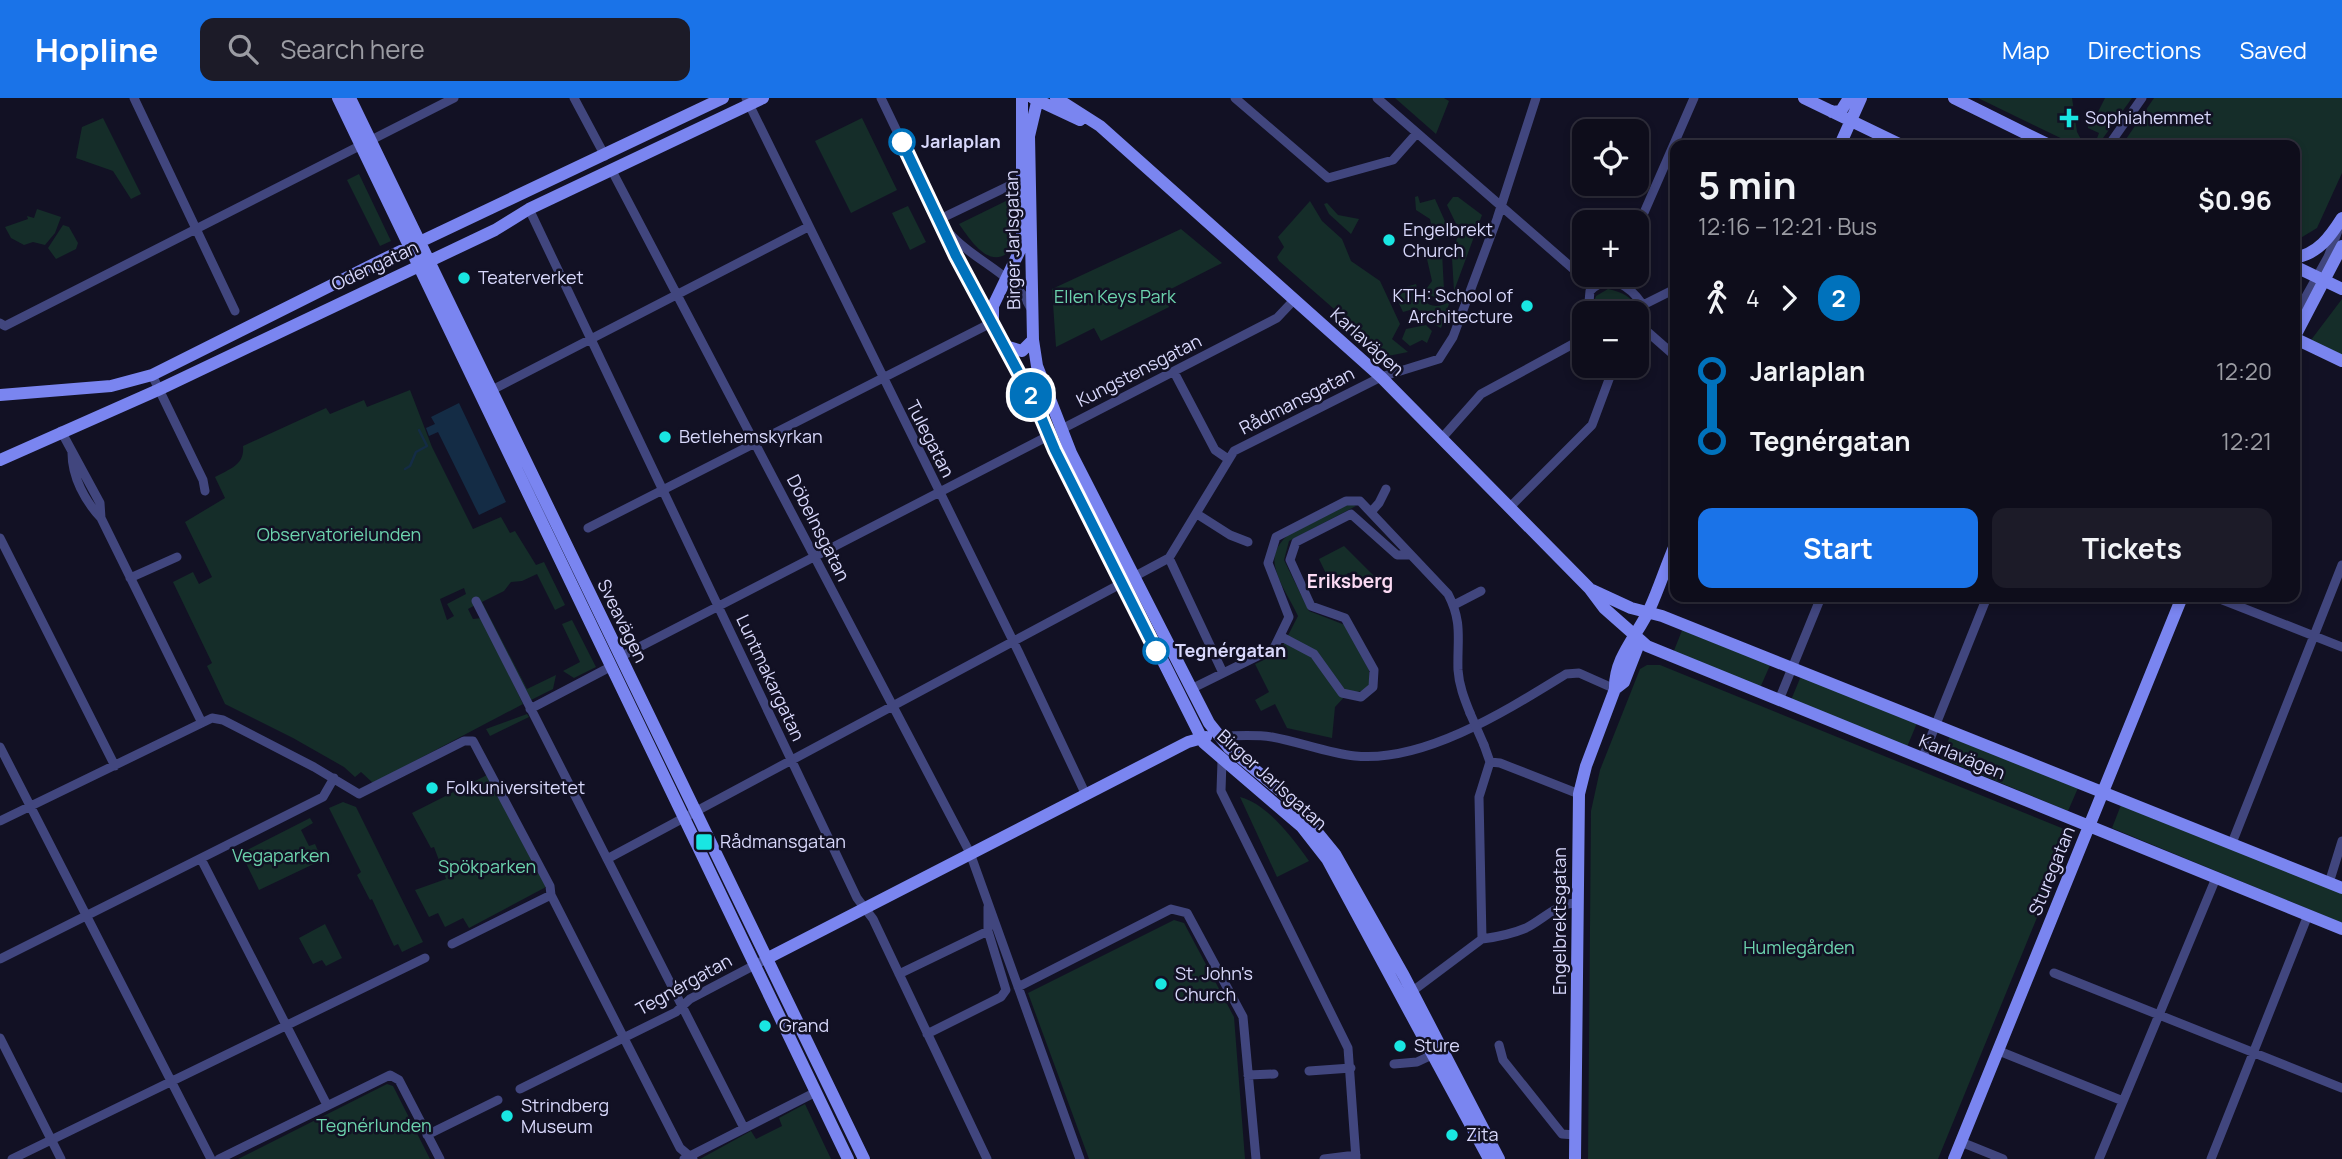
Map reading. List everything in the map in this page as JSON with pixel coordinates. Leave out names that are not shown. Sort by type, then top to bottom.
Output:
[{"type":"street","points":[[134,98],[235,311]]},
{"type":"street","name":"Sveavägen","points":[[338,98],[366,142]]},
{"type":"street","name":"Sveavägen","points":[[350,98],[366,142],[616,662],[762,962],[864,1159]]},
{"type":"street","points":[[2,325],[454,98]]},
{"type":"street","points":[[574,98],[605,156]]},
{"type":"street","name":"Odengatan","points":[[0,395],[111,386],[152,375],[416,244],[723,98]]},
{"type":"street","name":"Odengatan","points":[[0,460],[158,390],[495,230],[529,209],[747,101],[762,98]]},
{"type":"street","points":[[588,528],[992,319],[978,300],[881,98]]},
{"type":"street","name":"Karlavägen","points":[[1056,98],[1100,126],[1108,136],[1381,377],[1589,588],[1604,608],[1637,638],[1779,700],[2342,929]]},
{"type":"street","points":[[1235,98],[1328,178],[1392,160],[1417,133]]},
{"type":"street","points":[[1377,98],[1572,268]]},
{"type":"street","name":"Rådmansgatan","points":[[607,859],[1124,584],[1168,558],[1234,451],[1381,377],[1432,362],[1445,353],[1501,205],[1536,98]]},
{"type":"street","points":[[1674,140],[1694,98]]},
{"type":"street","points":[[1804,98],[1890,140]]},
{"type":"street","points":[[1832,112],[1841,111],[1849,98]]},
{"type":"street","points":[[1842,140],[1861,98]]},
{"type":"street","points":[[1954,98],[2039,140]]},
{"type":"street","points":[[2113,140],[2142,98]]},
{"type":"street","points":[[1022,105],[1038,99]]},
{"type":"street","name":"Karlavägen","points":[[1038,99],[1108,136]]},
{"type":"street","name":"Birger Jarlsgatan","points":[[1038,99],[1029,136],[1033,340],[1037,366],[1080,472],[1217,736],[1290,799],[1325,839],[1345,869],[1434,1054],[1489,1159]]},
{"type":"street","name":"Tulegatan","points":[[747,101],[881,378],[1014,642],[1086,795]]},
{"type":"street","name":"Birger Jarlsgatan","points":[[1022,105],[1022,246],[1005,278],[992,319],[1200,737],[1222,761],[1302,827],[1317,845],[1407,995],[1499,1159]]},
{"type":"street","points":[[1645,210],[1670,150]]},
{"type":"street","name":"Döbelnsgatan","points":[[611,169],[970,853],[1080,1159]]},
{"type":"street","points":[[942,223],[1021,180]]},
{"type":"street","name":"Luntmakargatan","points":[[529,209],[857,898],[866,906],[987,1159]]},
{"type":"street","points":[[2300,256],[2316,251],[2342,218]]},
{"type":"street","points":[[2321,279],[2342,218]]},
{"type":"street","points":[[942,223],[962,248],[1020,290],[1032,311]]},
{"type":"street","points":[[492,390],[808,227]]},
{"type":"street","points":[[2300,315],[2342,247]]},
{"type":"street","name":"Sveavägen","points":[[425,262],[492,390],[616,662]]},
{"type":"street","points":[[2300,268],[2342,289]]},
{"type":"street","points":[[1587,301],[1594,287]]},
{"type":"street","points":[[1628,287],[1640,301]]},
{"type":"street","points":[[1649,302],[1670,292]]},
{"type":"street","name":"Kungstensgatan","points":[[530,709],[719,607],[1277,318],[1294,300]]},
{"type":"street","points":[[1649,337],[1670,352]]},
{"type":"street","points":[[1005,346],[1022,351],[1033,340]]},
{"type":"street","points":[[2300,341],[2342,361]]},
{"type":"street","points":[[1442,438],[1481,394],[1572,345]]},
{"type":"street","points":[[1174,372],[1215,450],[1228,459]]},
{"type":"street","points":[[152,375],[203,480],[205,491]]},
{"type":"street","points":[[1509,508],[1592,425],[1610,378]]},
{"type":"street","points":[[61,431],[100,503],[101,518],[202,723]]},
{"type":"street","points":[[1371,512],[1386,489]]},
{"type":"street","points":[[1191,689],[1274,648],[1289,617],[1268,563],[1276,537],[1346,501],[1360,501],[1448,594],[1459,617],[1461,689],[1490,762],[1479,797],[1482,939]]},
{"type":"street","points":[[1197,514],[1230,535],[1248,542]]},
{"type":"street","points":[[1280,636],[1314,654],[1342,693],[1361,697],[1373,687],[1374,670],[1345,618],[1311,606],[1290,560],[1296,542],[1351,514],[1397,555],[1410,555]]},
{"type":"street","points":[[0,538],[115,766]]},
{"type":"street","points":[[130,578],[177,557]]},
{"type":"street","points":[[1168,558],[1223,673]]},
{"type":"street","name":"Engelbrektsgatan","points":[[1575,1159],[1578,794],[1615,689],[1624,682],[1637,638],[1670,558]]},
{"type":"street","points":[[2232,843],[2342,565]]},
{"type":"street","name":"Karlavägen","points":[[1589,588],[1614,602],[1649,611],[1792,666],[2342,888]]},
{"type":"street","points":[[1454,606],[1481,592]]},
{"type":"street","points":[[476,601],[744,1128]]},
{"type":"street","points":[[1779,700],[1819,602]]},
{"type":"street","points":[[1922,759],[1985,602]]},
{"type":"street","name":"Sturegatan","points":[[2101,789],[2172,602]]},
{"type":"street","name":"Sturegatan","points":[[1947,1159],[2180,602]]},
{"type":"street","points":[[2228,602],[2342,647]]},
{"type":"street","points":[[1200,737],[1270,737],[1354,756],[1379,757],[1403,753],[1489,721],[1566,674],[1579,673],[1615,689]]},
{"type":"street","points":[[0,821],[212,718],[223,719],[359,794],[464,741],[473,741],[550,886],[551,895],[680,1148],[689,1158],[816,1092]]},
{"type":"street","points":[[1236,736],[1222,761],[1221,791],[1341,1033],[1350,1068],[1356,1157],[1324,1159]]},
{"type":"street","name":"Tegnérgatan","points":[[520,1089],[624,1037],[866,906],[1200,737]]},
{"type":"street","points":[[0,747],[211,1159]]},
{"type":"street","points":[[1490,762],[1500,763],[1578,794]]},
{"type":"street","points":[[0,959],[323,797],[334,778]]},
{"type":"street","name":"Sturegatan","points":[[1954,1159],[1999,1051],[2085,826]]},
{"type":"street","points":[[2329,883],[2340,845]]},
{"type":"street","points":[[201,859],[327,1105]]},
{"type":"street","points":[[2099,1159],[2216,878]]},
{"type":"street","points":[[452,944],[551,895]]},
{"type":"street","points":[[1407,995],[1482,939],[1504,936],[1528,927],[1566,903],[1577,903]]},
{"type":"street","name":"Döbelnsgatan","points":[[927,1034],[1001,997],[1006,990],[988,931],[986,916],[989,905]]},
{"type":"street","points":[[1018,987],[1171,909],[1182,911],[1191,918],[1243,1017],[1256,1159]]},
{"type":"street","points":[[2211,1159],[2308,915]]},
{"type":"street","points":[[898,974],[988,931]]},
{"type":"street","points":[[12,1159],[425,958]]},
{"type":"street","name":"Sveavägen","points":[[762,962],[816,1092],[848,1159]]},
{"type":"street","points":[[2054,973],[2342,1088]]},
{"type":"street","points":[[0,1038],[61,1159]]},
{"type":"street","points":[[1499,1045],[1503,1060],[1562,1134],[1575,1135]]},
{"type":"street","points":[[1999,1051],[2123,1101]]},
{"type":"street","points":[[1394,1064],[1417,1062],[1434,1054]]},
{"type":"street","points":[[1309,1071],[1350,1068]]},
{"type":"street","points":[[1248,1075],[1274,1073]]},
{"type":"street","points":[[219,1159],[390,1075],[399,1080],[440,1159]]},
{"type":"street","points":[[427,1135],[498,1100]]},
{"type":"street","points":[[1961,1142],[2003,1159]]},
{"type":"green space","points":[[1395,98],[1444,98],[1449,101],[1436,134]]},
{"type":"green space","points":[[1978,98],[2072,98],[2077,132],[2081,140],[2065,140]]},
{"type":"green space","points":[[2105,98],[2132,98],[2102,140],[2096,140],[2099,133],[2088,128],[2088,123],[2096,116]]},
{"type":"green space","points":[[2154,98],[2342,98],[2342,173],[2317,228],[2300,238],[2300,140],[2125,140]]},
{"type":"green space","points":[[103,118],[141,194],[131,199],[113,171],[76,158],[82,127]]},
{"type":"green space","points":[[862,118],[897,190],[851,213],[815,141]]},
{"type":"green space","points":[[359,174],[391,241],[380,246],[347,180]]},
{"type":"green space","points":[[1418,196],[1420,203],[1435,199],[1448,228],[1445,237],[1432,240],[1434,236],[1430,219],[1416,210],[1415,197]]},
{"type":"green space","points":[[1453,197],[1458,197],[1482,215],[1454,291],[1452,258],[1459,230],[1447,205]]},
{"type":"green space","name":"Jarlaplan","points":[[1008,200],[1009,248],[1006,254],[992,257],[979,249],[959,224]]},
{"type":"green space","points":[[1310,201],[1322,221],[1342,239],[1351,261],[1380,281],[1400,324],[1392,339],[1408,352],[1388,356],[1279,261],[1277,257],[1284,247],[1278,237]]},
{"type":"green space","points":[[1327,203],[1338,215],[1359,219],[1351,234],[1329,214],[1324,204]]},
{"type":"green space","points":[[908,206],[926,242],[910,250],[892,213]]},
{"type":"green space","points":[[37,209],[61,217],[55,233],[45,245],[33,242],[24,245],[11,238],[5,227],[28,219],[27,216],[34,218]]},
{"type":"green space","points":[[63,225],[69,227],[78,243],[76,249],[56,259],[48,248]]},
{"type":"green space","name":"Ellen Keys Park","points":[[1181,229],[1222,263],[1163,293],[1169,307],[1101,341],[1094,328],[1056,347],[1052,289]]},
{"type":"green space","points":[[1432,249],[1442,252],[1444,290],[1436,298],[1430,295],[1427,288],[1432,281],[1427,259],[1433,256]]},
{"type":"green space","points":[[1416,284],[1428,304],[1438,306],[1450,301],[1441,328],[1426,320],[1417,308],[1403,312],[1393,291]]},
{"type":"green space","points":[[1608,289],[1632,301],[1594,301],[1596,296]]},
{"type":"green space","points":[[2342,299],[2342,355],[2311,340]]},
{"type":"green space","points":[[1426,325],[1432,331],[1427,343],[1422,340],[1410,346],[1402,339],[1406,329]]},
{"type":"green space","name":"Observatorielunden","points":[[410,390],[432,447],[473,529],[501,517],[510,533],[515,531],[536,565],[544,562],[565,605],[555,610],[537,574],[522,581],[511,582],[504,591],[482,602],[527,689],[556,675],[553,689],[531,700],[479,603],[468,609],[473,619],[482,618],[523,704],[373,783],[361,772],[355,777],[344,767],[293,738],[225,704],[207,666],[212,663],[173,582],[193,572],[199,584],[212,577],[185,522],[225,498],[215,477],[239,462],[243,446],[326,408],[330,414],[364,400],[367,407]],"holes":[[[464,588],[466,594],[447,604],[454,616],[447,620],[440,599]]]},
{"type":"green space","points":[[1348,503],[1356,506],[1289,541],[1284,560],[1309,611],[1345,625],[1369,670],[1369,686],[1363,691],[1348,693],[1335,707],[1332,738],[1287,728],[1275,704],[1261,711],[1255,700],[1269,692],[1255,664],[1279,653],[1298,616],[1275,566],[1275,554],[1280,544],[1300,527]]},
{"type":"green space","points":[[1344,546],[1373,575],[1375,584],[1362,589],[1354,573],[1348,573],[1333,588],[1319,559]]},
{"type":"green space","points":[[572,620],[596,667],[574,678],[563,671],[580,662],[562,624]]},
{"type":"green space","points":[[1683,628],[1771,663],[1760,688],[1673,653]]},
{"type":"green space","name":"Humlegården","points":[[1647,665],[1660,665],[2069,831],[2070,837],[1938,1159],[1588,1159],[1591,811],[1600,770],[1640,669]]},
{"type":"green space","points":[[1801,676],[1917,723],[1907,747],[1791,700]]},
{"type":"green space","points":[[527,714],[529,717],[490,736],[486,729]]},
{"type":"green space","points":[[1950,736],[2078,788],[2068,811],[1941,758]]},
{"type":"green space","name":"Spökparken","points":[[489,774],[546,887],[469,928],[463,918],[445,927],[438,913],[429,917],[415,890],[446,879],[434,847],[431,848],[412,813]]},
{"type":"green space","points":[[1240,797],[1270,815],[1309,861],[1277,877]]},
{"type":"green space","points":[[343,802],[356,807],[423,942],[402,952],[398,944],[394,946],[372,899],[370,900],[357,875],[361,872],[329,808]]},
{"type":"green space","points":[[2121,805],[2342,893],[2342,923],[2112,828]]},
{"type":"green space","name":"Vegaparken","points":[[310,818],[313,823],[301,830],[309,846],[315,844],[322,860],[259,890],[241,853]]},
{"type":"green space","points":[[1174,920],[1184,923],[1234,1017],[1245,1159],[1089,1159],[1028,993]]},
{"type":"green space","points":[[325,924],[342,958],[326,966],[322,960],[313,964],[299,938]]},
{"type":"green space","name":"Tegnérlunden","points":[[387,1084],[393,1086],[430,1159],[238,1159]]},
{"type":"green space","points":[[805,1104],[831,1159],[700,1159],[751,1131],[756,1139],[782,1126],[779,1118]]},
{"type":"water","points":[[459,403],[506,502],[479,515],[438,432],[429,436],[426,428],[435,424],[431,417]]},
{"type":"waterway","points":[[405,469],[410,466],[416,452],[427,446],[419,430]]},
{"type":"bus line","name":"2","points":[[902,142],[956,256],[1037,407],[1055,450],[1156,651]]},
{"type":"place","name":"Sophiahemmet","points":[[2069,118]]},
{"type":"place","name":"Jarlaplan","points":[[902,142]]},
{"type":"place","name":"Engelbrekt Church","points":[[1389,240]]},
{"type":"place","name":"Teaterverket","points":[[464,278]]},
{"type":"place","name":"KTH: School of Architecture","points":[[1527,306]]},
{"type":"place","name":"Betlehemskyrkan","points":[[665,437]]},
{"type":"place","name":"Tegnérgatan","points":[[1156,651]]},
{"type":"place","name":"Folkuniversitetet","points":[[432,788]]},
{"type":"place","name":"Rådmansgatan","points":[[704,842]]},
{"type":"place","name":"St. John's Church","points":[[1161,984]]},
{"type":"place","name":"Grand","points":[[765,1026]]},
{"type":"place","name":"Sture","points":[[1400,1046]]},
{"type":"place","name":"Strindberg Museum","points":[[507,1116]]},
{"type":"place","name":"Zita","points":[[1452,1135]]},
{"type":"district","name":"Eriksberg","points":[[1350,581]]}]
